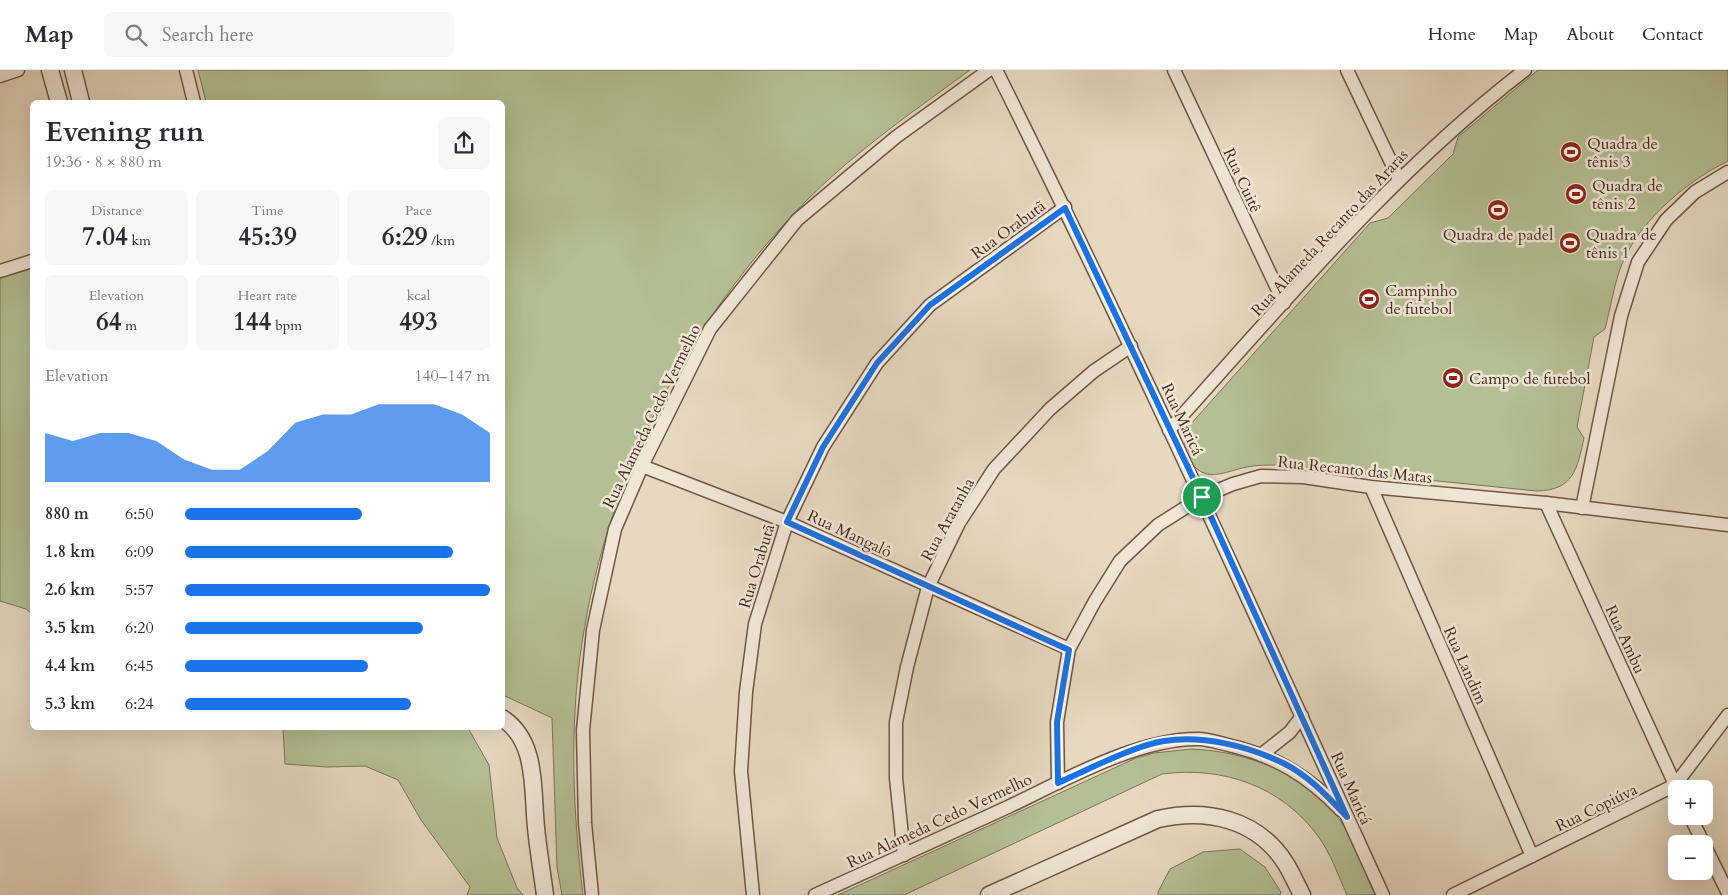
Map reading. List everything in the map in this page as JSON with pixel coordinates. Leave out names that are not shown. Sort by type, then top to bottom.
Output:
[{"type":"street","points":[[0,76],[18,70]]},
{"type":"street","points":[[50,70],[58,100]]},
{"type":"street","points":[[73,70],[80,100]]},
{"type":"street","points":[[186,70],[194,100]]},
{"type":"street","name":"Rua Alameda Cedo Vermelho","points":[[592,895],[585,823],[583,730],[594,630],[615,529],[642,466],[710,329],[797,220],[896,137],[989,70]]},
{"type":"street","name":"Rua Maricá","points":[[996,70],[1065,208],[1202,497],[1383,895]]},
{"type":"street","name":"Rua Cuitê","points":[[1174,70],[1284,303]]},
{"type":"street","points":[[1347,70],[1399,179]]},
{"type":"street","name":"Rua Alameda Recanto das Araras","points":[[1169,430],[1399,179],[1477,107],[1525,70]]},
{"type":"street","points":[[1582,508],[1621,316],[1638,262],[1666,220],[1695,192],[1728,172]]},
{"type":"street","name":"Rua Orabutã","points":[[753,895],[741,771],[746,692],[755,624],[787,522],[823,447],[877,363],[930,305],[1065,208]]},
{"type":"street","points":[[0,271],[30,263]]},
{"type":"street","name":"Rua Aratanha","points":[[904,855],[896,778],[896,722],[907,667],[928,587],[959,523],[994,469],[1050,409],[1094,371],[1131,346]]},
{"type":"street","name":"Rua Mangalô","points":[[642,466],[787,522],[1069,650]]},
{"type":"street","name":"Rua Recanto das Matas","points":[[1058,783],[1057,722],[1069,650],[1120,561],[1158,526],[1202,497],[1233,484],[1261,476],[1303,477],[1371,487],[1546,502],[1728,525]]},
{"type":"street","name":"Rua Landim","points":[[1371,487],[1532,856]]},
{"type":"street","name":"Rua Ambu","points":[[1546,502],[1673,780]]},
{"type":"street","name":"Rua Copiúva","points":[[1681,780],[1728,715]]},
{"type":"street","points":[[1262,755],[1290,732],[1302,716]]},
{"type":"street","points":[[508,721],[525,745],[533,774],[536,826],[545,895]]},
{"type":"street","name":"Rua Alameda Cedo Vermelho","points":[[814,895],[1058,783],[1118,757],[1163,741],[1201,739],[1262,755],[1284,763],[1321,790],[1347,817]]},
{"type":"street","name":"Rua Copiúva","points":[[1453,895],[1668,791]]},
{"type":"street","points":[[989,895],[1158,819],[1200,814],[1227,818],[1248,828],[1261,838],[1286,863],[1302,895]]},
{"type":"street","points":[[1694,825],[1728,894]]},
{"type":"green space","points":[[198,70],[970,70],[846,164],[807,200],[764,247],[726,296],[691,349],[660,404],[633,461],[611,520],[594,581],[578,675],[575,706],[574,769],[583,895],[562,895],[557,867],[552,718],[505,696],[505,100],[206,100]]},
{"type":"green space","points":[[1538,70],[1728,70],[1728,161],[1695,181],[1663,207],[1636,238],[1626,255],[1617,279],[1605,329],[1594,337],[1577,427],[1584,438],[1579,459],[1572,476],[1559,487],[1537,491],[1278,465],[1251,466],[1214,474],[1201,472],[1188,458],[1184,446],[1186,433],[1190,425],[1370,223],[1388,218],[1453,154],[1458,137]]},
{"type":"green space","points":[[30,268],[30,612],[26,609],[0,601],[0,276]]},
{"type":"green space","points":[[283,730],[469,730],[489,765],[497,838],[517,888],[523,895],[467,895],[470,887],[421,820],[398,780],[365,766],[327,767],[285,764]]},
{"type":"green space","points":[[1191,749],[1235,755],[1257,761],[1298,781],[1316,794],[1332,810],[1345,828],[1375,895],[1347,895],[1323,843],[1303,819],[1287,804],[1249,783],[1207,773],[1185,772],[1162,774],[904,895],[838,895],[1136,758],[1154,753]]},
{"type":"green space","points":[[1240,849],[1265,867],[1281,892],[1280,895],[1158,895],[1170,869],[1203,852]]},
{"type":"place","name":"Quadra de tênis 3","points":[[1571,152]]},
{"type":"place","name":"Quadra de tênis 2","points":[[1576,194]]},
{"type":"place","name":"Quadra de padel","points":[[1498,210]]},
{"type":"place","name":"Quadra de tênis 1","points":[[1570,243]]},
{"type":"place","name":"Campinho de futebol","points":[[1369,299]]},
{"type":"place","name":"Campo de futebol","points":[[1453,378]]},
{"type":"route","points":[[1065,208],[1202,497],[1347,817],[1321,790],[1284,763],[1244,749],[1201,739],[1163,741],[1118,757],[1058,783],[1057,722],[1069,650],[787,522],[823,447],[877,363],[930,305],[1065,208]]}]
